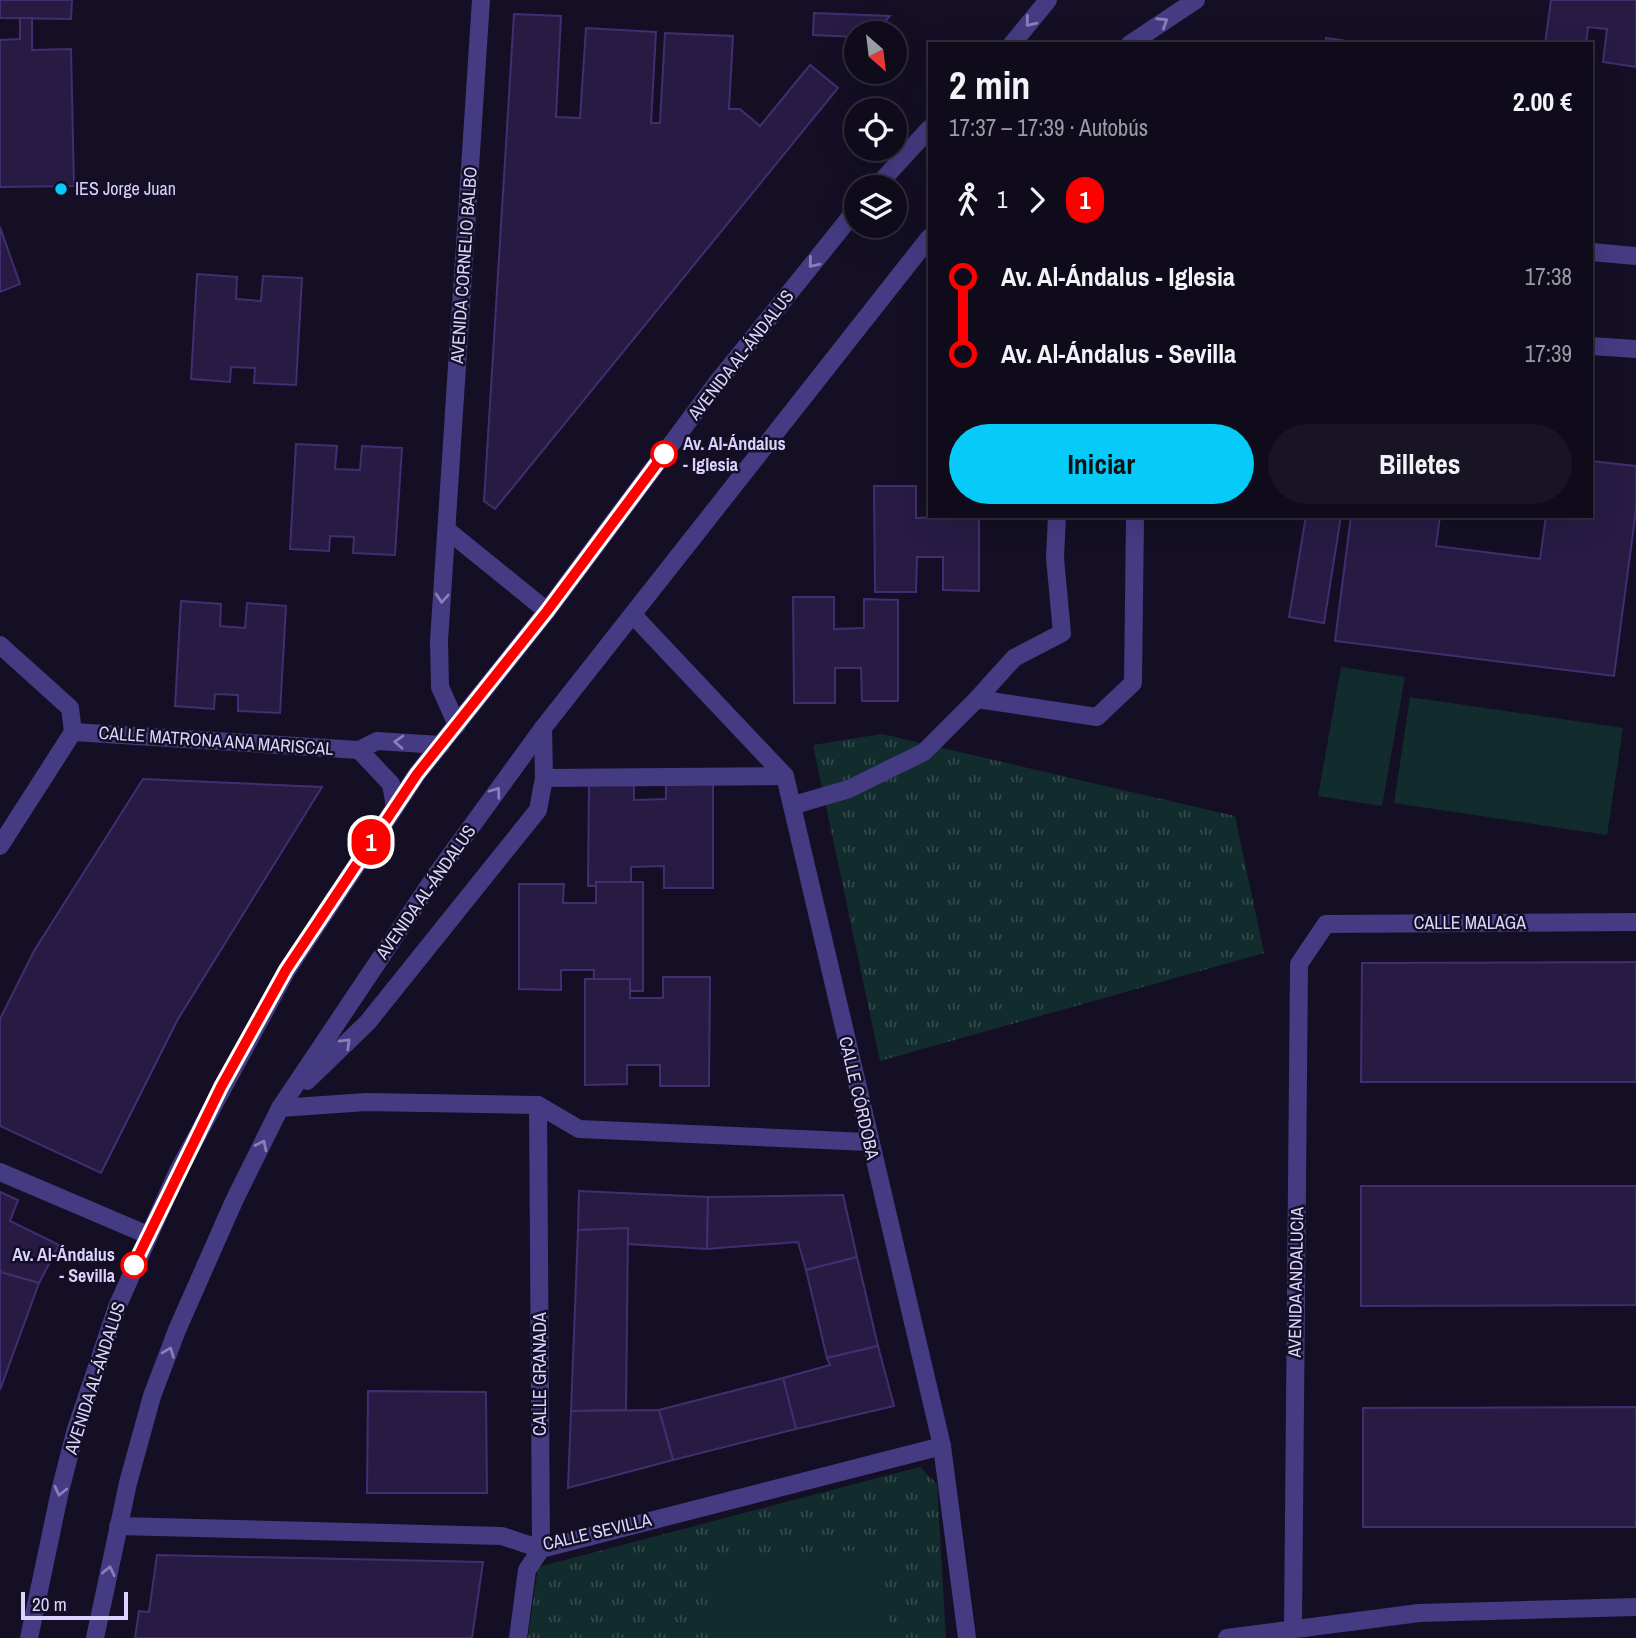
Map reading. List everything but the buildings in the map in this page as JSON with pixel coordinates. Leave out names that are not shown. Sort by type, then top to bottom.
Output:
[{"type":"street","name":"AVENIDA CORNELIO BALBO","points":[[457,725],[440,687],[439,640],[481,0]]},
{"type":"street","points":[[1014,42],[1048,0]]},
{"type":"street","points":[[1133,42],[1196,0]]},
{"type":"street","points":[[887,175],[928,131]]},
{"type":"street","name":"AVENIDA AL-ÁNDALUS","points":[[29,1638],[76,1429],[117,1307],[148,1236],[232,1066],[286,970],[395,807],[440,745],[547,611],[716,384],[844,225]]},
{"type":"street","name":"AVENIDA AL-ÁNDALUS","points":[[95,1638],[118,1526],[152,1396],[177,1330],[234,1201],[280,1108],[436,875],[543,727],[928,239]]},
{"type":"street","points":[[1593,252],[1636,256]]},
{"type":"street","points":[[1593,346],[1636,349]]},
{"type":"street","points":[[794,805],[849,789],[924,752],[1014,657],[1062,633],[1055,558],[1056,518]]},
{"type":"street","points":[[977,699],[1097,717],[1133,683],[1135,518]]},
{"type":"street","points":[[447,530],[547,611]]},
{"type":"street","name":"CALLE CÓRDOBA","points":[[633,615],[785,776],[794,805],[868,1142],[942,1446],[967,1638]]},
{"type":"street","points":[[0,645],[70,708],[73,732],[0,846]]},
{"type":"street","points":[[280,1108],[368,1022],[538,810],[544,778],[543,727]]},
{"type":"street","name":"CALLE MATRONA ANA MARISCAL","points":[[73,732],[359,750],[377,741],[440,745]]},
{"type":"street","points":[[359,750],[391,784],[395,807]]},
{"type":"street","points":[[544,778],[785,776]]},
{"type":"street","name":"CALLE MALAGA","points":[[1314,943],[1326,924],[1636,922]]},
{"type":"street","name":"AVENIDA ANDALUCIA","points":[[1293,1627],[1299,964],[1314,943]]},
{"type":"street","points":[[280,1108],[366,1102],[538,1105],[579,1129],[868,1142]]},
{"type":"street","name":"CALLE GRANADA","points":[[518,1638],[527,1570],[541,1549],[538,1105]]},
{"type":"street","points":[[0,1172],[148,1236]]},
{"type":"street","name":"CALLE SEVILLA","points":[[118,1526],[502,1536],[541,1549],[942,1446]]},
{"type":"street","points":[[1227,1638],[1293,1627],[1419,1613],[1636,1607]]},
{"type":"green space","points":[[1341,667],[1405,677],[1382,806],[1318,796]]},
{"type":"green space","points":[[1410,697],[1623,728],[1607,835],[1394,803]]},
{"type":"green space","points":[[882,734],[1235,816],[1264,953],[880,1061],[813,745]]},
{"type":"green space","points":[[920,1467],[937,1484],[946,1638],[528,1638],[538,1567]]},
{"type":"green space","points":[[882,1548],[890,1638],[716,1638],[710,1563]]},
{"type":"bus line","name":"1","points":[[134,1265],[221,1087],[286,970],[417,774],[547,611],[664,454]]},
{"type":"place","name":"IES Jorge Juan","points":[[61,189]]},
{"type":"place","name":"Av. Al-Ándalus - Iglesia","points":[[664,454]]},
{"type":"place","name":"Av. Al-Ándalus - Sevilla","points":[[134,1265]]}]
